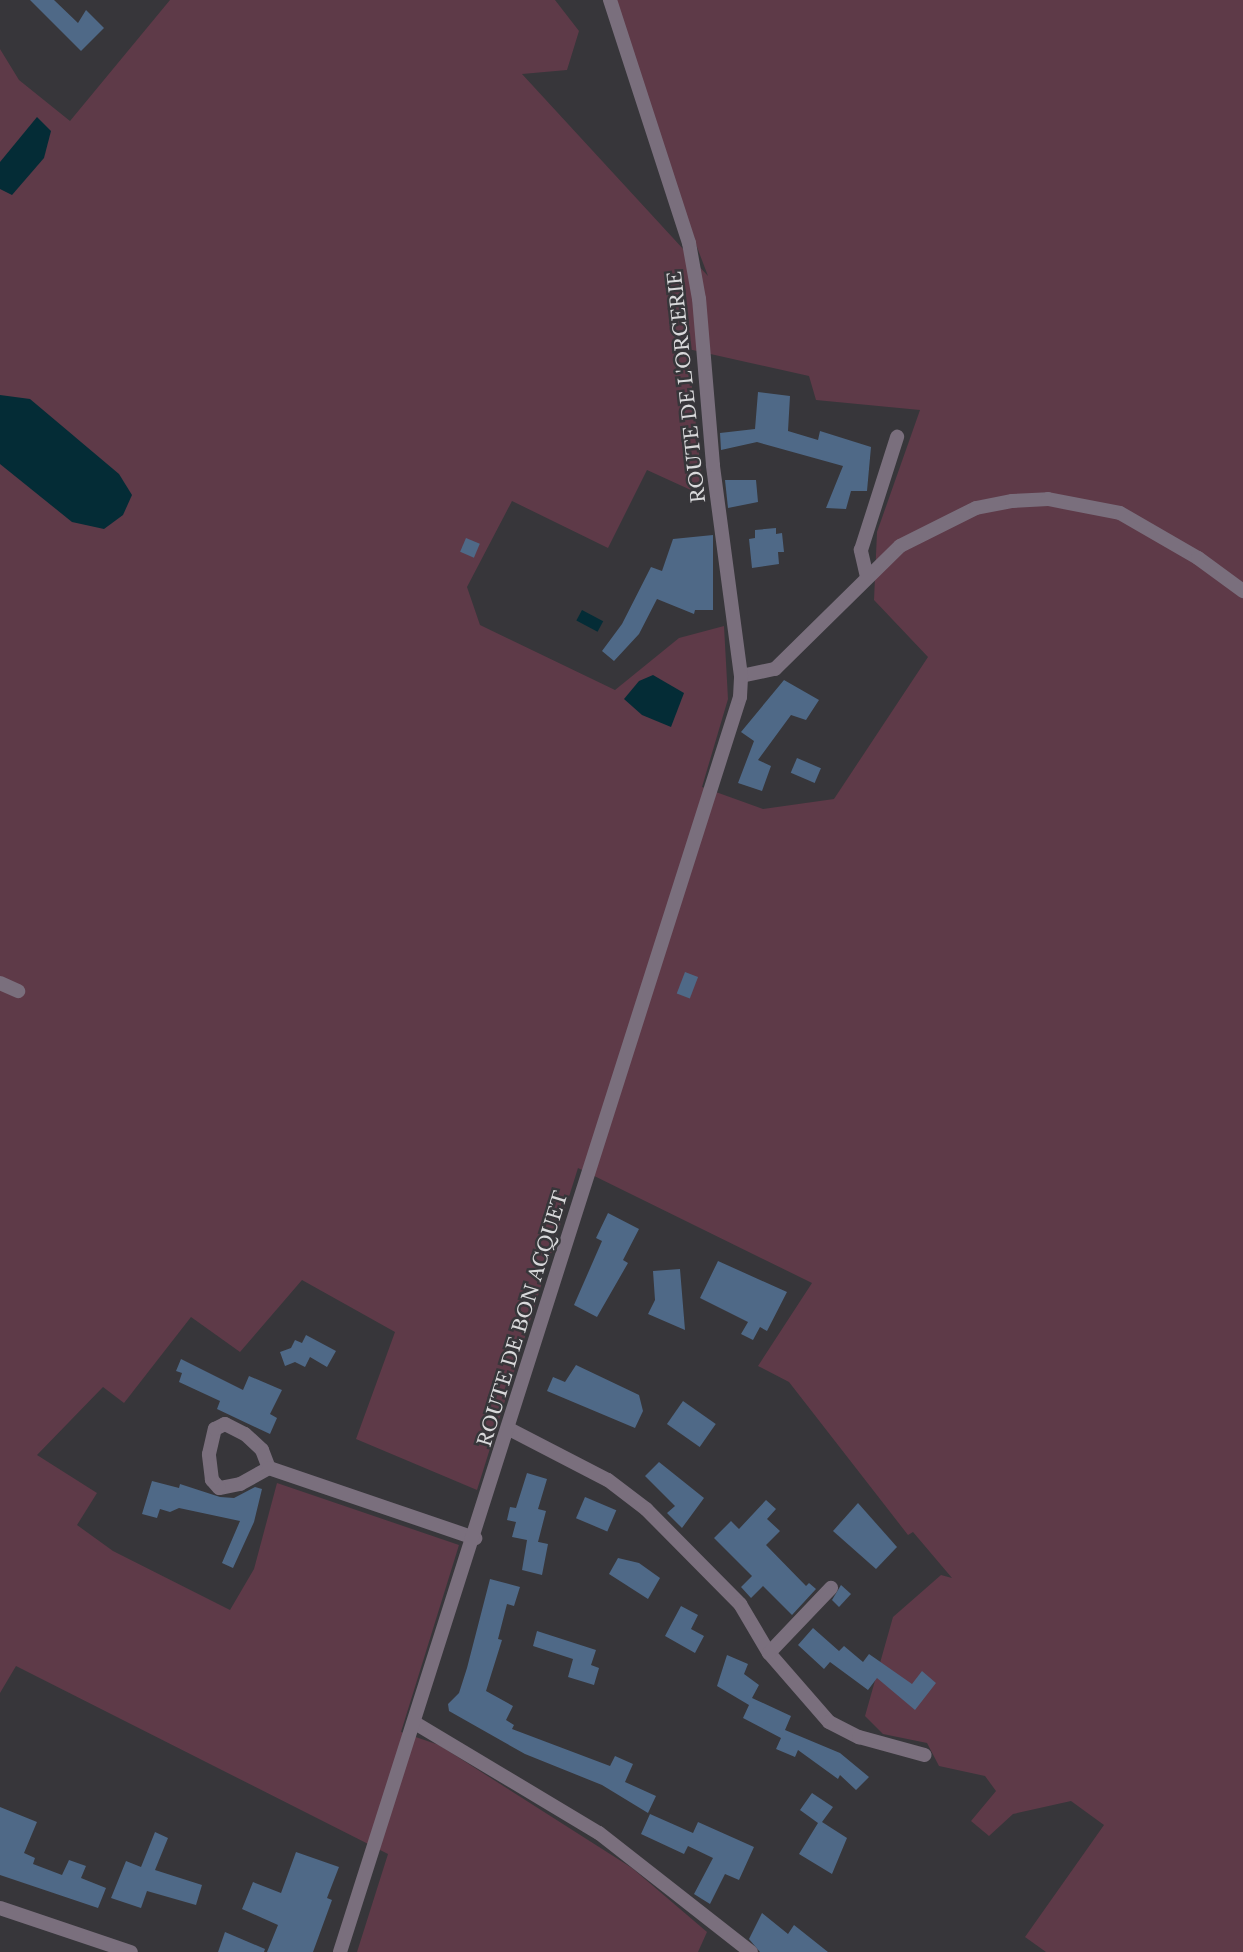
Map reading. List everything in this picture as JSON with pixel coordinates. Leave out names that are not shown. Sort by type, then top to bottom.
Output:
[{"type":"street","name":"ROUTE DE L'ORCERIE","points":[[610,0],[689,243],[699,299],[713,465],[741,676],[740,697]]},
{"type":"street","points":[[867,577],[861,550],[897,437]]},
{"type":"street","points":[[741,676],[775,669],[900,546],[936,524],[976,508],[1048,499],[1120,513],[1198,558],[1243,591]]},
{"type":"street","name":"ROUTE DE BON ACQUET","points":[[340,1952],[475,1538],[740,697]]},
{"type":"street","points":[[0,983],[18,991]]},
{"type":"street","points":[[269,1468],[240,1484],[219,1488],[212,1480],[209,1454],[215,1429],[225,1424],[245,1434],[261,1450],[269,1468],[475,1538]]},
{"type":"street","points":[[509,1429],[608,1480],[646,1509],[740,1604],[769,1653],[829,1722],[859,1737],[925,1755]]},
{"type":"street","points":[[769,1653],[831,1588]]},
{"type":"street","points":[[415,1723],[599,1833],[751,1952]]},
{"type":"street","points":[[0,1908],[131,1952]]},
{"type":"shaded area","points":[[170,0],[555,0],[579,31],[567,70],[522,74],[708,276],[603,0],[1243,0],[1243,1952],[1046,1952],[1025,1937],[1104,1825],[1071,1801],[1013,1814],[989,1836],[971,1821],[996,1791],[985,1776],[939,1766],[927,1743],[883,1734],[865,1716],[893,1617],[941,1575],[952,1578],[913,1532],[908,1535],[789,1382],[758,1366],[812,1283],[578,1168],[477,1490],[356,1439],[395,1332],[302,1280],[240,1352],[191,1317],[124,1403],[103,1387],[37,1455],[97,1493],[77,1525],[113,1551],[230,1610],[254,1569],[277,1483],[459,1545],[401,1732],[439,1745],[632,1868],[707,1932],[698,1952],[357,1952],[388,1854],[16,1666],[0,1693],[0,49],[19,80],[70,121]],"holes":[[[688,349],[809,376],[816,400],[920,410],[877,532],[874,600],[928,657],[834,799],[763,809],[702,787],[728,699],[724,626],[679,638],[615,690],[480,625],[467,587],[512,501],[608,548],[647,470],[693,491],[702,483]]]},
{"type":"water","points":[[37,117],[51,131],[44,158],[12,195],[0,189],[0,162]]},
{"type":"water","points":[[0,395],[30,399],[119,474],[132,495],[123,515],[104,529],[72,522],[0,464]]},
{"type":"water","points":[[582,610],[603,621],[598,632],[576,621]]},
{"type":"water","points":[[653,675],[684,693],[671,727],[642,715],[624,699],[639,681]]},
{"type":"building","points":[[30,0],[54,0],[78,23],[86,10],[104,28],[81,51]]},
{"type":"building","points":[[758,392],[790,396],[788,431],[818,440],[820,431],[871,447],[867,491],[851,491],[846,509],[826,508],[843,466],[757,442],[721,450],[720,433],[755,429]]},
{"type":"building","points":[[725,480],[756,480],[758,502],[728,508]]},
{"type":"building","points":[[776,528],[776,534],[782,533],[784,552],[778,552],[779,564],[752,568],[749,539],[755,538],[755,530]]},
{"type":"building","points":[[713,535],[713,610],[695,610],[694,614],[657,599],[639,634],[614,661],[602,651],[622,624],[651,567],[662,571],[673,539]]},
{"type":"building","points":[[466,538],[480,544],[474,558],[460,552]]},
{"type":"building","points":[[784,680],[819,700],[806,720],[791,715],[758,760],[771,766],[762,791],[738,783],[754,741],[741,732]]},
{"type":"building","points":[[797,758],[821,768],[815,783],[791,773]]},
{"type":"building","points":[[685,972],[698,977],[690,998],[677,993]]},
{"type":"building","points":[[608,1213],[639,1229],[623,1260],[628,1263],[597,1317],[574,1305],[602,1241],[596,1238]]},
{"type":"building","points":[[718,1261],[787,1292],[767,1331],[760,1327],[753,1340],[741,1334],[748,1322],[700,1298]]},
{"type":"building","points":[[680,1269],[685,1330],[648,1314],[655,1300],[653,1271]]},
{"type":"building","points":[[306,1335],[336,1351],[327,1367],[310,1357],[305,1367],[295,1362],[285,1366],[280,1352],[291,1348],[295,1340],[302,1343]]},
{"type":"building","points":[[181,1359],[243,1390],[249,1376],[282,1390],[270,1414],[277,1418],[270,1434],[217,1409],[220,1401],[179,1382],[182,1373],[176,1371]]},
{"type":"building","points":[[576,1365],[639,1395],[643,1411],[635,1428],[547,1391],[553,1377],[565,1382]]},
{"type":"building","points":[[683,1401],[716,1424],[700,1447],[667,1424]]},
{"type":"building","points":[[659,1462],[704,1498],[682,1528],[667,1513],[675,1506],[645,1476]]},
{"type":"building","points":[[527,1473],[547,1479],[538,1509],[546,1511],[538,1542],[548,1544],[542,1575],[522,1570],[527,1540],[512,1537],[516,1522],[507,1520],[510,1507],[516,1508]]},
{"type":"building","points":[[152,1481],[179,1488],[180,1484],[220,1497],[234,1498],[255,1487],[262,1489],[254,1522],[233,1568],[222,1563],[240,1521],[179,1508],[170,1512],[160,1509],[157,1518],[142,1514]]},
{"type":"building","points":[[585,1497],[616,1510],[607,1531],[576,1518]]},
{"type":"building","points":[[766,1500],[776,1509],[767,1519],[780,1531],[766,1545],[806,1586],[809,1583],[816,1589],[792,1615],[763,1586],[751,1598],[741,1587],[752,1576],[714,1538],[731,1521],[739,1529]]},
{"type":"building","points":[[858,1503],[897,1547],[876,1569],[833,1531]]},
{"type":"building","points":[[618,1558],[639,1563],[660,1578],[648,1599],[609,1574]]},
{"type":"building","points":[[490,1579],[520,1587],[514,1606],[507,1604],[498,1639],[502,1640],[486,1691],[513,1706],[506,1720],[514,1725],[512,1729],[610,1766],[615,1756],[633,1764],[625,1782],[656,1796],[648,1813],[602,1785],[525,1754],[449,1711],[448,1704],[459,1693],[467,1668]]},
{"type":"building","points":[[841,1585],[851,1594],[839,1607],[832,1600]]},
{"type":"building","points":[[681,1606],[698,1615],[691,1629],[704,1636],[695,1653],[665,1636]]},
{"type":"building","points":[[813,1628],[839,1651],[844,1646],[863,1662],[869,1654],[912,1684],[922,1671],[936,1683],[915,1710],[877,1678],[868,1690],[830,1662],[824,1669],[798,1645]]},
{"type":"building","points":[[537,1631],[596,1650],[591,1665],[599,1668],[594,1685],[568,1677],[573,1659],[533,1646]]},
{"type":"building","points":[[727,1655],[748,1664],[744,1674],[759,1685],[752,1698],[791,1716],[785,1730],[840,1753],[869,1777],[856,1790],[840,1775],[838,1779],[798,1750],[795,1757],[776,1749],[781,1738],[743,1718],[749,1705],[717,1686]]},
{"type":"building","points":[[812,1793],[833,1807],[822,1822],[847,1838],[832,1874],[799,1854],[818,1823],[800,1810]]},
{"type":"building","points":[[0,1807],[37,1822],[24,1853],[35,1858],[33,1864],[62,1875],[69,1860],[86,1866],[81,1878],[106,1888],[98,1908],[0,1875]]},
{"type":"building","points":[[650,1814],[693,1833],[698,1822],[754,1847],[739,1880],[725,1874],[710,1904],[694,1894],[713,1858],[688,1846],[684,1854],[641,1834]]},
{"type":"building","points":[[155,1832],[168,1838],[155,1870],[202,1885],[196,1905],[147,1891],[141,1908],[111,1898],[126,1861],[141,1867]]},
{"type":"building","points":[[296,1852],[339,1867],[327,1898],[332,1900],[313,1952],[267,1952],[278,1925],[242,1909],[253,1882],[281,1893]]},
{"type":"building","points":[[762,1913],[788,1934],[794,1925],[828,1952],[760,1952],[749,1939]]},
{"type":"building","points":[[225,1932],[265,1949],[264,1952],[218,1952]]}]
